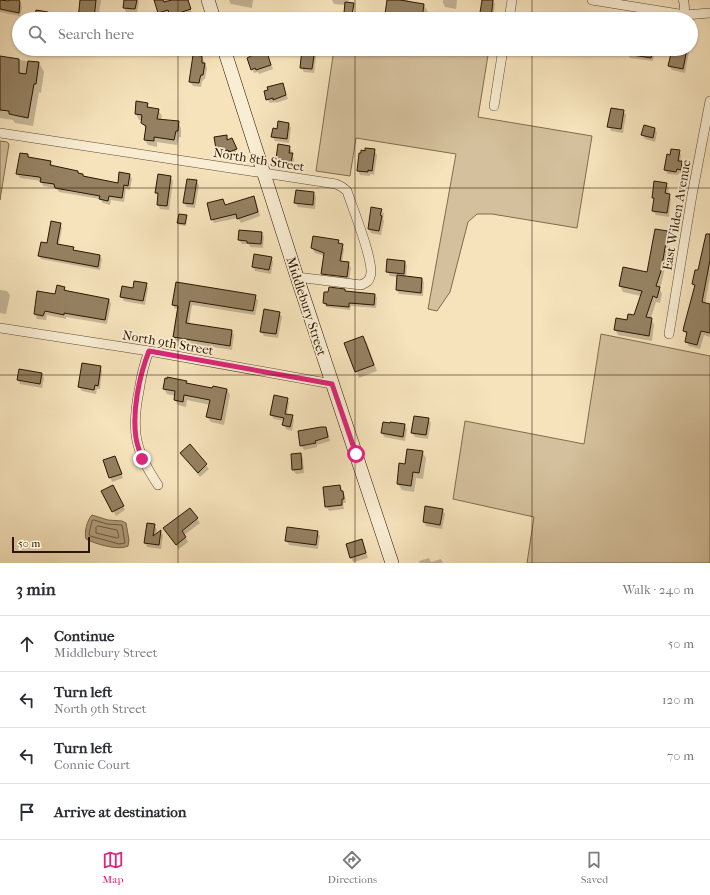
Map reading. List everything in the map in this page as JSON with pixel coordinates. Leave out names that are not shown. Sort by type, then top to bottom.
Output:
[{"type":"main road","points":[[208,0],[212,12]]},
{"type":"main road","name":"Middlebury Street","points":[[226,56],[263,174],[392,563]]},
{"type":"street","points":[[509,12],[512,0]]},
{"type":"street","points":[[592,0],[662,12]]},
{"type":"street","points":[[683,0],[685,12]]},
{"type":"street","points":[[698,14],[710,13]]},
{"type":"street","points":[[494,106],[503,56]]},
{"type":"street","name":"East Wilden Avenue","points":[[669,334],[692,195],[710,101]]},
{"type":"street","name":"North 8th Street","points":[[0,133],[342,186],[347,191],[371,264],[371,276],[368,282],[361,285],[297,277]]},
{"type":"street","name":"North 9th Street","points":[[0,328],[149,351],[332,384]]},
{"type":"street","points":[[149,351],[144,364],[135,412],[136,439],[142,459],[158,485]]},
{"type":"shaded area","points":[[333,56],[488,56],[478,117],[592,136],[577,228],[492,214],[477,214],[468,222],[450,292],[437,311],[428,309],[456,154],[356,138],[350,176],[316,171]]},
{"type":"shaded area","points":[[0,141],[7,142],[9,144],[0,200]]},
{"type":"shaded area","points":[[601,334],[710,356],[710,563],[527,563],[534,517],[453,499],[465,421],[584,444]]},
{"type":"water","points":[[92,515],[108,520],[122,521],[126,523],[129,540],[128,546],[119,548],[101,545],[86,539],[86,527]]},
{"type":"building","points":[[0,0],[19,0],[20,2],[19,12],[0,9]]},
{"type":"building","points":[[80,0],[96,0],[95,12],[79,12]]},
{"type":"building","points":[[124,0],[137,0],[135,9],[123,8]]},
{"type":"building","points":[[154,0],[163,0],[164,2],[172,0],[188,0],[191,9],[182,12],[169,12],[168,10],[158,12]]},
{"type":"building","points":[[387,0],[400,0],[424,4],[423,12],[385,12]]},
{"type":"building","points":[[482,0],[493,0],[492,12],[480,12]]},
{"type":"building","points":[[345,2],[354,3],[352,12],[344,12]]},
{"type":"building","points":[[36,10],[48,12],[36,12]]},
{"type":"building","points":[[0,56],[19,59],[19,73],[26,74],[28,61],[39,62],[36,84],[34,84],[28,118],[9,114],[9,111],[0,110]]},
{"type":"building","points":[[193,56],[202,56],[202,63],[205,63],[203,75],[201,75],[199,83],[189,82]]},
{"type":"building","points":[[251,56],[268,56],[271,65],[256,70],[255,68],[251,70],[247,58]]},
{"type":"building","points":[[301,56],[314,56],[312,69],[300,68]]},
{"type":"building","points":[[638,56],[651,56],[651,58]]},
{"type":"building","points":[[670,56],[686,56],[683,69],[668,66]]},
{"type":"building","points":[[283,83],[286,95],[273,100],[273,98],[266,100],[264,91],[268,90],[267,87]]},
{"type":"building","points":[[136,101],[148,103],[147,107],[159,109],[157,119],[179,121],[178,131],[176,131],[174,140],[154,137],[154,141],[144,140],[146,126],[141,123],[142,115],[135,114]]},
{"type":"building","points":[[611,108],[624,110],[621,129],[607,127]]},
{"type":"building","points":[[278,121],[289,123],[287,139],[271,137],[273,128],[277,129]]},
{"type":"building","points":[[644,125],[655,128],[653,138],[641,135]]},
{"type":"building","points":[[227,135],[227,140],[232,138],[237,149],[229,152],[228,150],[225,151],[224,148],[216,149],[214,137]]},
{"type":"building","points":[[278,144],[290,146],[289,153],[293,153],[291,162],[276,159]]},
{"type":"building","points":[[365,148],[375,149],[372,171],[357,171],[359,153],[361,153],[361,150],[365,151]]},
{"type":"building","points":[[671,149],[680,150],[678,161],[682,161],[681,170],[677,169],[676,172],[664,170],[667,154],[670,155]]},
{"type":"building","points":[[20,153],[28,154],[28,157],[51,161],[50,165],[78,171],[78,173],[83,174],[83,176],[118,183],[119,172],[130,174],[128,186],[124,185],[122,198],[109,196],[108,201],[99,199],[100,196],[55,188],[54,184],[40,182],[41,178],[39,177],[16,174]]},
{"type":"building","points":[[158,174],[171,176],[167,206],[157,205],[158,193],[155,193]]},
{"type":"building","points":[[187,179],[197,180],[193,204],[183,203]]},
{"type":"building","points":[[654,181],[667,183],[665,193],[670,194],[667,213],[652,211]]},
{"type":"building","points":[[296,190],[314,192],[313,205],[294,203]]},
{"type":"building","points":[[254,196],[258,212],[237,219],[236,214],[211,220],[207,203],[223,199],[225,205]]},
{"type":"building","points":[[371,207],[382,209],[379,231],[368,229]]},
{"type":"building","points":[[179,214],[187,215],[185,224],[177,223]]},
{"type":"building","points":[[51,221],[61,223],[57,244],[74,247],[73,250],[100,255],[98,267],[38,256],[41,242],[47,243]]},
{"type":"building","points":[[655,229],[668,231],[661,271],[656,286],[660,287],[657,298],[653,296],[646,317],[652,318],[649,336],[614,330],[616,318],[627,320],[628,314],[634,315],[642,291],[619,286],[623,267],[647,272]]},
{"type":"building","points":[[239,230],[262,232],[261,244],[247,243],[247,241],[238,240]]},
{"type":"building","points":[[706,234],[710,234],[710,260],[702,302],[710,304],[710,333],[701,331],[697,345],[685,342],[687,332],[683,331],[695,285],[692,284],[695,270],[698,270]]},
{"type":"building","points":[[313,236],[339,240],[338,243],[343,244],[340,261],[349,262],[347,277],[321,274],[324,253],[311,248]]},
{"type":"building","points":[[254,254],[272,257],[269,270],[252,267]]},
{"type":"building","points":[[387,259],[405,261],[404,274],[386,272]]},
{"type":"building","points":[[397,275],[422,278],[421,293],[396,290]]},
{"type":"building","points":[[134,281],[147,283],[143,301],[120,297],[122,286],[133,288]]},
{"type":"building","points":[[176,282],[256,295],[253,311],[190,301],[186,323],[232,330],[230,346],[173,337],[178,306],[172,305]]},
{"type":"building","points":[[57,285],[65,287],[64,290],[109,299],[105,320],[45,311],[43,316],[34,314],[37,291],[55,294]]},
{"type":"building","points":[[329,287],[345,289],[345,291],[375,294],[374,305],[349,303],[349,307],[326,305],[327,304],[323,303],[324,292],[328,292]]},
{"type":"building","points":[[264,309],[280,312],[276,334],[260,332]]},
{"type":"building","points":[[363,336],[374,365],[355,372],[344,343]]},
{"type":"building","points":[[82,363],[101,366],[98,386],[95,385],[94,390],[78,387]]},
{"type":"building","points":[[19,369],[42,373],[40,384],[17,380]]},
{"type":"building","points":[[167,377],[187,381],[186,383],[227,389],[221,420],[206,417],[210,400],[184,395],[183,402],[174,400],[175,391],[163,389],[165,378],[167,379]]},
{"type":"building","points":[[274,395],[288,398],[285,414],[293,415],[290,427],[282,425],[284,418],[270,415]]},
{"type":"building","points":[[414,416],[429,418],[426,435],[411,433]]},
{"type":"building","points":[[383,422],[405,424],[403,437],[381,433]]},
{"type":"building","points":[[326,427],[328,437],[315,441],[316,443],[300,446],[298,431]]},
{"type":"building","points":[[190,444],[207,464],[198,473],[180,453]]},
{"type":"building","points":[[407,449],[423,451],[419,473],[413,472],[411,486],[397,484],[399,463],[405,464]]},
{"type":"building","points":[[301,453],[302,469],[292,470],[291,454]]},
{"type":"building","points":[[115,456],[122,474],[109,478],[103,460]]},
{"type":"building","points":[[113,485],[124,506],[112,512],[101,491]]},
{"type":"building","points":[[340,485],[341,491],[343,491],[344,499],[342,499],[342,505],[325,507],[323,487]]},
{"type":"building","points":[[425,506],[443,509],[440,525],[423,522]]},
{"type":"building","points":[[190,508],[198,518],[182,531],[186,537],[176,545],[163,528]]},
{"type":"building","points":[[147,523],[155,524],[153,536],[161,530],[159,545],[144,543]]},
{"type":"building","points":[[287,527],[318,531],[316,545],[285,541]]},
{"type":"building","points":[[362,539],[366,553],[350,558],[346,544]]},
{"type":"route","points":[[142,459],[136,439],[135,412],[144,364],[149,351],[332,384],[356,454]]}]
